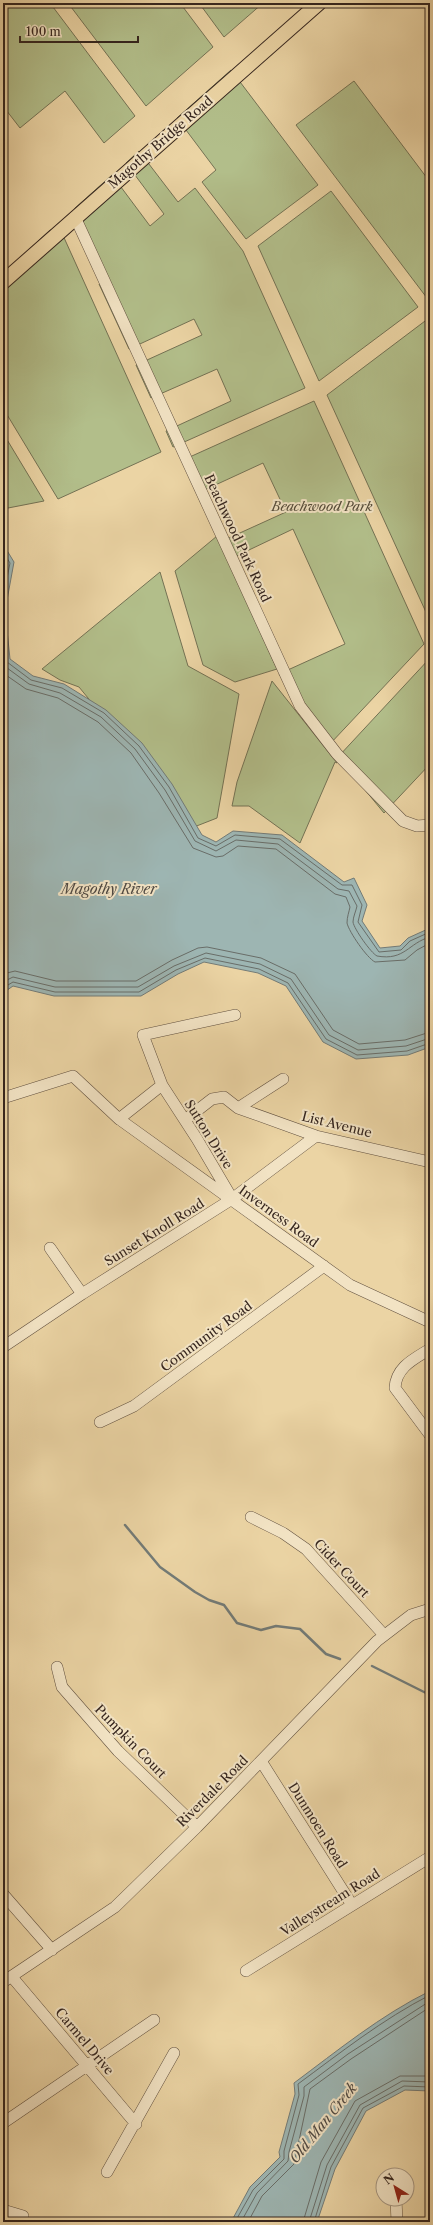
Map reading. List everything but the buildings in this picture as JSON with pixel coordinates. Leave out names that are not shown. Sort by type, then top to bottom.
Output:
[{"type":"main road","name":"Magothy Bridge Road","points":[[3,282],[319,3]]},
{"type":"street","name":"Beachwood Park Road","points":[[75,217],[300,706],[337,754],[403,821],[417,826],[430,825]]},
{"type":"street","name":"Sutton Drive","points":[[232,1199],[185,1120],[162,1085],[143,1034],[235,1015]]},
{"type":"street","name":"Inverness Road","points":[[3,1098],[73,1076],[119,1119],[350,1285],[430,1322]]},
{"type":"street","points":[[238,1108],[283,1079]]},
{"type":"street","points":[[119,1119],[162,1085]]},
{"type":"street","name":"List Avenue","points":[[185,1120],[212,1099],[224,1097],[238,1108],[316,1136],[430,1162]]},
{"type":"street","name":"Sunset Knoll Road","points":[[3,1347],[82,1294],[232,1199],[316,1136]]},
{"type":"street","points":[[50,1248],[82,1294]]},
{"type":"street","name":"Community Road","points":[[100,1422],[134,1406],[324,1266]]},
{"type":"street","points":[[430,1349],[400,1370],[396,1379],[395,1388],[430,1435]]},
{"type":"street","name":"Cider Court","points":[[251,1518],[283,1533],[306,1549],[384,1635]]},
{"type":"street","name":"Riverdale Road","points":[[7,1979],[113,1909],[197,1827],[384,1635],[411,1615],[430,1609]]},
{"type":"street","name":"Pumpkin Court","points":[[57,1667],[62,1687],[107,1739],[197,1827]]},
{"type":"street","name":"Dunmoen Road","points":[[261,1761],[352,1905]]},
{"type":"street","name":"Valleystream Road","points":[[246,1971],[430,1857]]},
{"type":"street","points":[[3,1894],[52,1950]]},
{"type":"street","name":"Carmel Drive","points":[[7,1979],[87,2065],[136,2124]]},
{"type":"street","points":[[3,2123],[154,2020]]},
{"type":"street","points":[[107,2172],[136,2124],[174,2053]]},
{"type":"street","points":[[396,2207],[397,2222]]},
{"type":"street","points":[[3,2210],[24,2216]]},
{"type":"green space","points":[[3,3],[50,3],[135,116],[104,143],[65,91],[20,128],[3,106]]},
{"type":"green space","points":[[68,3],[180,3],[213,47],[146,106]]},
{"type":"green space","points":[[199,3],[263,3],[224,37]]},
{"type":"green space","points":[[231,70],[318,185],[246,239],[202,182],[216,170],[177,118]]},
{"type":"green space","points":[[354,81],[430,182],[430,302],[296,125]]},
{"type":"green space","points":[[139,151],[178,202],[195,188],[243,251],[305,388],[173,447],[166,431],[231,401],[217,369],[151,398],[136,365],[202,335],[194,319],[129,349],[99,284],[103,282],[74,218],[75,208],[112,175],[150,226],[164,214],[126,163]]},
{"type":"green space","points":[[331,191],[418,307],[319,381],[258,246]]},
{"type":"green space","points":[[50,230],[61,231],[161,452],[58,499],[3,408],[3,274]]},
{"type":"green space","name":"Beachwood Park","points":[[429,318],[430,320],[430,621],[327,395]]},
{"type":"green space","name":"Beachwood Park","points":[[314,401],[424,644],[329,745],[279,674],[345,644],[293,529],[228,560],[277,669],[235,682],[203,665],[175,571],[217,536],[220,542],[286,512],[263,463],[198,493],[183,460]]},
{"type":"green space","points":[[3,433],[44,501],[3,509]]},
{"type":"green space","points":[[160,572],[188,666],[239,694],[217,818],[194,827],[79,687],[60,680],[42,669]]},
{"type":"green space","points":[[430,658],[430,764],[384,813],[338,757]]},
{"type":"green space","points":[[272,681],[337,763],[335,762],[300,843],[249,806],[232,806],[237,782]]},
{"type":"water","name":"Magothy River","points":[[3,544],[14,562],[5,611],[10,659],[33,676],[64,684],[106,710],[142,743],[172,784],[202,835],[216,842],[233,831],[282,835],[344,882],[354,878],[367,905],[362,921],[380,948],[400,946],[408,938],[430,928],[430,1047],[408,1055],[356,1059],[323,1042],[286,986],[258,973],[204,962],[178,974],[141,996],[54,996],[13,986],[3,993]]},
{"type":"water","name":"Old Man Creek","points":[[430,1991],[430,2091],[405,2090],[366,2111],[335,2169],[317,2222],[231,2222],[250,2187],[280,2157],[279,2152],[295,2094],[294,2083],[377,2022]]},
{"type":"waterway","points":[[125,1525],[160,1567],[195,1592],[209,1600],[224,1605],[237,1623],[261,1630],[276,1626],[300,1629],[326,1654],[340,1659]]},
{"type":"waterway","points":[[372,1666],[430,1695]]}]
